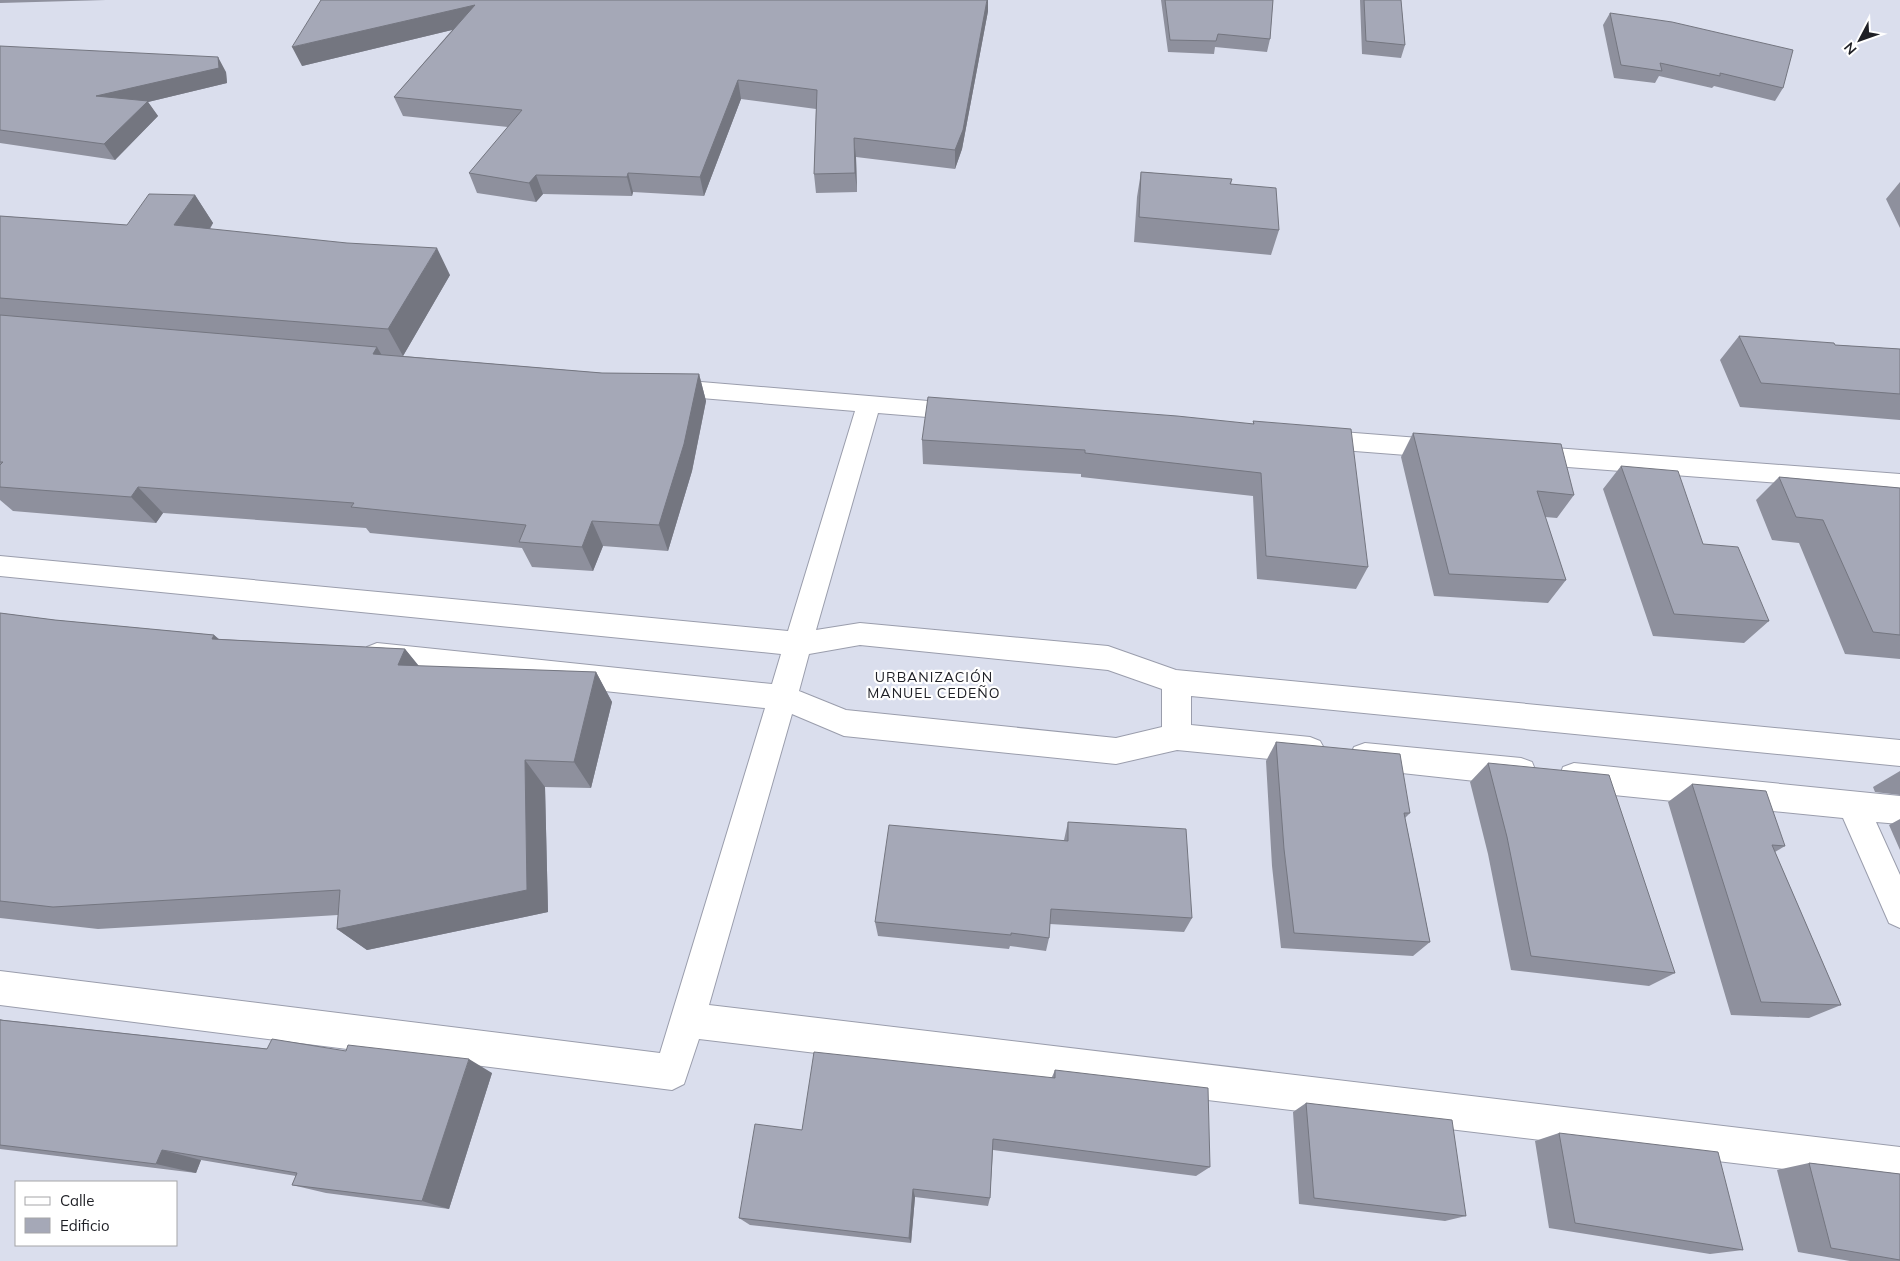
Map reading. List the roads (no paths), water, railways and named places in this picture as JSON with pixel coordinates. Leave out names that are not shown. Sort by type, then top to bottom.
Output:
[{"type":"street","points":[[642,386],[984,414]]},
{"type":"street","points":[[0,988],[672,1072],[870,404]]},
{"type":"street","points":[[1297,438],[1465,450]]},
{"type":"street","points":[[1504,453],[1900,483]]},
{"type":"street","points":[[0,566],[798,644],[860,634],[1069,654],[1108,658],[1176,682],[1900,753]]},
{"type":"street","points":[[347,652],[783,697],[844,723],[1116,752],[1177,737],[1900,810]]},
{"type":"street","points":[[1176,682],[1177,737]]},
{"type":"street","points":[[1853,805],[1900,912]]},
{"type":"street","points":[[688,1020],[1900,1165]]},
{"type":"district","name":"URBANIZACIÓN MANUEL CEDEÑO","points":[[934,686]]}]
